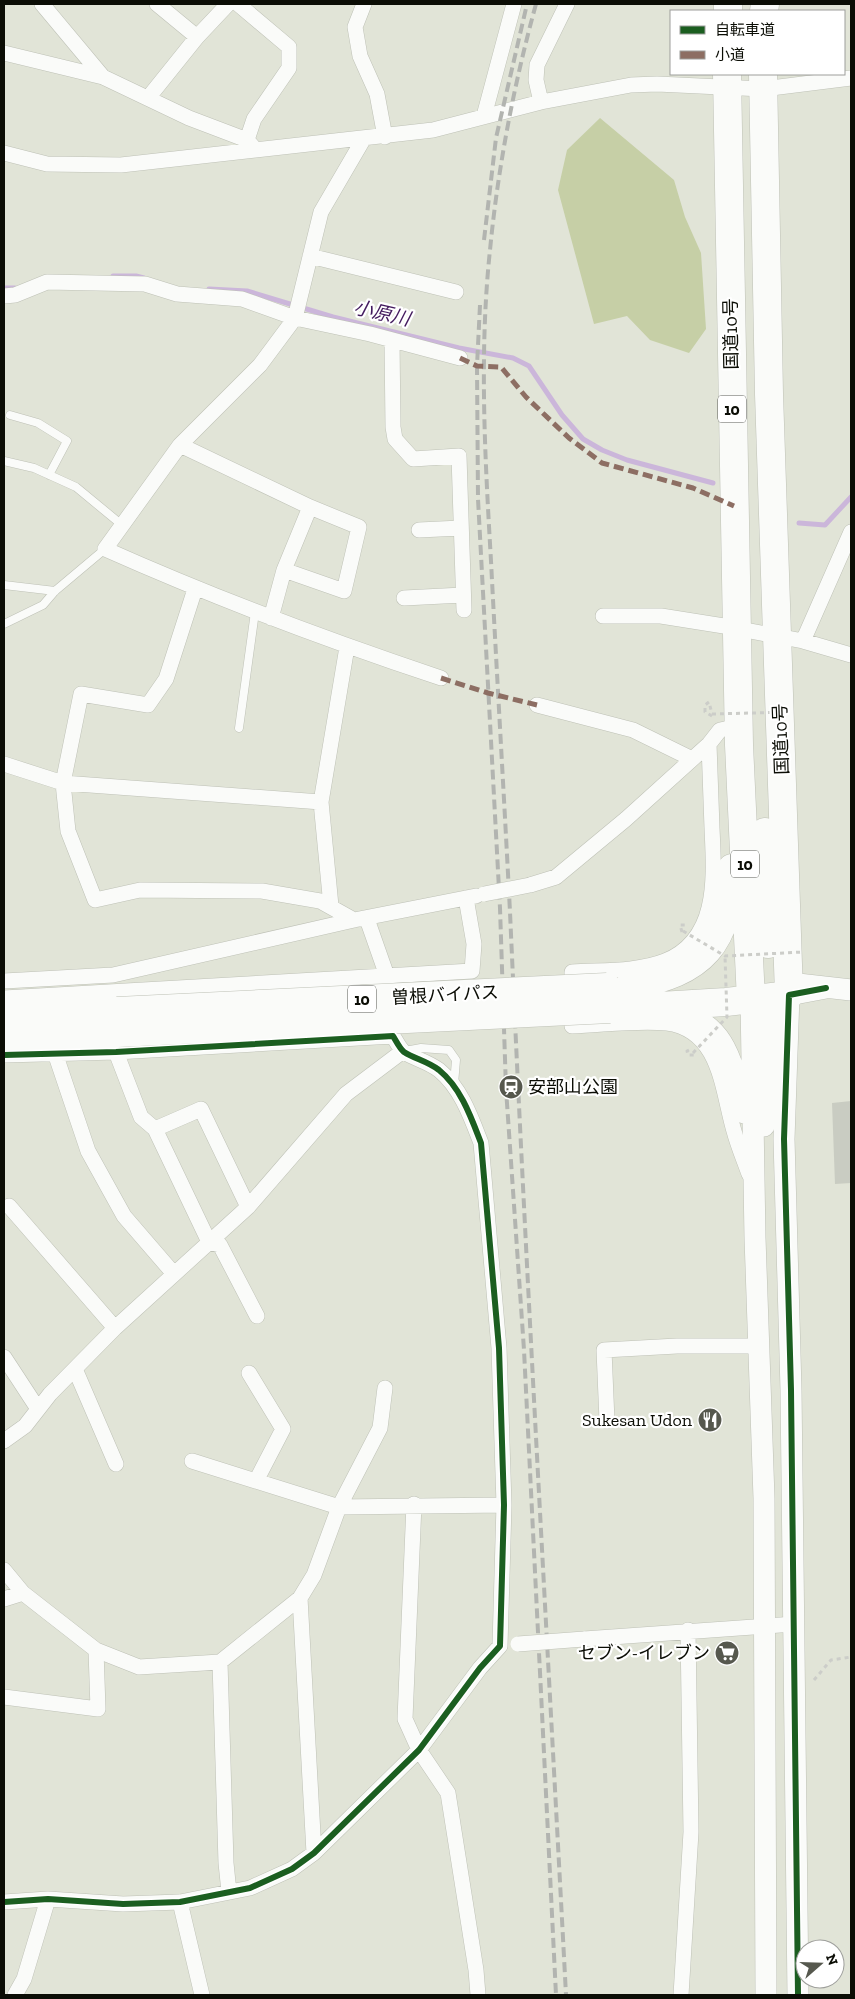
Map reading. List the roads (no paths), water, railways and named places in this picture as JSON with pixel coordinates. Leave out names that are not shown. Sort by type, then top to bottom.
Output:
[{"type":"highway","name":"国道10号","points":[[727,81],[770,635],[739,735]]},
{"type":"highway","name":"国道10号","points":[[763,82],[769,394],[768,960],[770,990]]},
{"type":"highway","name":"10","points":[[739,735],[770,990]]},
{"type":"highway","points":[[620,997],[675,975],[694,963],[708,950],[719,935],[726,915],[731,890],[739,735]]},
{"type":"highway","name":"曽根バイパス","points":[[4,1038],[117,1032],[620,997],[770,990]]},
{"type":"highway","name":"曽根バイパス","points":[[4,1016],[117,1032]]},
{"type":"street","points":[[42,4],[103,76]]},
{"type":"street","points":[[156,4],[197,37]]},
{"type":"street","points":[[148,98],[197,37],[228,4]]},
{"type":"street","points":[[238,4],[289,47],[289,68],[254,119],[251,144]]},
{"type":"street","points":[[364,4],[355,27],[360,56],[377,94],[385,137]]},
{"type":"street","points":[[484,116],[514,4]]},
{"type":"street","points":[[541,102],[536,80],[537,65],[567,4]]},
{"type":"street","points":[[4,53],[103,76],[189,118],[251,144]]},
{"type":"street","points":[[4,153],[47,164],[121,165],[251,144],[363,140],[433,130],[541,102],[631,85],[851,78]]},
{"type":"street","points":[[363,140],[321,212],[295,318],[260,365],[180,445],[105,549],[195,589],[347,647],[441,678]]},
{"type":"street","points":[[310,256],[456,292]]},
{"type":"street","points":[[4,296],[15,295],[47,282],[145,284],[177,294],[242,299],[295,318],[460,358]]},
{"type":"street","points":[[392,340],[393,427],[395,439],[413,459],[458,456],[463,602],[404,598]]},
{"type":"street","points":[[180,445],[310,507],[358,527],[344,591],[284,570]]},
{"type":"street","points":[[271,618],[284,570],[310,507]]},
{"type":"street","points":[[419,530],[461,528]]},
{"type":"street","points":[[770,635],[851,532]]},
{"type":"street","points":[[4,1902],[48,1899],[123,1904],[180,1902],[250,1888],[292,1869],[314,1853],[419,1750],[480,1668],[500,1646],[504,1505],[499,1348],[482,1144],[471,1116],[454,1084],[423,1059],[403,1051],[393,1036],[387,976],[360,919],[320,901],[262,891],[140,890],[95,900],[68,831],[63,784],[81,694],[148,705],[166,679],[195,589]]},
{"type":"street","points":[[603,616],[661,616],[770,635],[851,655]]},
{"type":"street","points":[[331,906],[321,802],[347,647]]},
{"type":"street","points":[[537,705],[633,730],[692,759]]},
{"type":"street","points":[[4,981],[113,975],[360,919],[530,885],[556,877],[626,819],[709,744],[720,730],[739,735]]},
{"type":"street","points":[[709,744],[714,874],[710,906],[705,921],[688,946],[666,960],[636,968],[572,972],[572,1026],[668,1024],[684,1028],[695,1035],[712,1054],[718,1067],[734,1132],[754,1187]]},
{"type":"street","points":[[4,764],[63,784],[321,802]]},
{"type":"street","points":[[4,998],[472,971],[474,944],[466,898]]},
{"type":"street","points":[[770,990],[826,988],[851,990]]},
{"type":"street","points":[[766,1995],[764,1498],[754,1209],[754,1154],[770,990]]},
{"type":"street","points":[[754,1209],[768,1092],[772,1010],[770,990]]},
{"type":"street","points":[[770,990],[784,1139],[792,1390],[798,1995]]},
{"type":"street","points":[[620,997],[684,1014],[708,1025],[718,1035],[731,1060],[754,1154]]},
{"type":"street","points":[[4,1055],[55,1053],[117,1032],[393,1036]]},
{"type":"street","points":[[117,1032],[141,1117],[155,1129],[209,1242],[220,1245],[257,1316]]},
{"type":"street","points":[[4,1440],[25,1426],[38,1408],[115,1328],[248,1207],[346,1094],[403,1051]]},
{"type":"street","points":[[55,1053],[88,1151],[124,1216],[174,1274]]},
{"type":"street","points":[[155,1129],[201,1109],[248,1207]]},
{"type":"street","points":[[9,1206],[115,1328]]},
{"type":"street","points":[[607,1421],[604,1350],[677,1346],[759,1346]]},
{"type":"street","points":[[4,1357],[38,1408]]},
{"type":"street","points":[[75,1368],[116,1464]]},
{"type":"street","points":[[250,1373],[283,1429],[256,1481]]},
{"type":"street","points":[[4,1570],[23,1593],[96,1650],[139,1667],[220,1662],[300,1598],[314,1575],[339,1507],[380,1428],[385,1388]]},
{"type":"street","points":[[192,1461],[339,1507],[414,1504],[504,1505]]},
{"type":"street","points":[[414,1504],[404,1719],[419,1750],[448,1793],[476,1970],[478,1995]]},
{"type":"street","points":[[4,1598],[23,1593]]},
{"type":"street","points":[[300,1598],[314,1853]]},
{"type":"street","points":[[500,1646],[764,1624],[794,1624]]},
{"type":"street","points":[[681,1995],[691,1832],[688,1630]]},
{"type":"street","points":[[4,1697],[98,1709],[96,1650]]},
{"type":"street","points":[[220,1662],[226,1863],[229,1892]]},
{"type":"street","points":[[15,1995],[24,1979],[48,1899]]},
{"type":"street","points":[[180,1902],[202,1995]]},
{"type":"lane","points":[[10,415],[38,423],[67,441],[49,475]]},
{"type":"lane","points":[[4,461],[34,468],[76,487],[122,525]]},
{"type":"lane","points":[[4,624],[43,605],[56,591],[105,549]]},
{"type":"lane","points":[[4,585],[56,591]]},
{"type":"lane","points":[[238,728],[255,612]]},
{"type":"lane","points":[[403,1051],[421,1048],[449,1050],[456,1060],[454,1084]]},
{"type":"waterway","name":"小原川","points":[[113,276],[144,278]]},
{"type":"waterway","name":"小原川","points":[[4,288],[15,288]]},
{"type":"waterway","name":"小原川","points":[[209,289],[247,291],[333,317],[459,348],[513,358],[529,366],[562,415],[583,439],[602,450],[627,460],[713,483]]},
{"type":"waterway","name":"小原川","points":[[799,523],[825,525],[851,497]]},
{"type":"railway","points":[[484,240],[496,138],[527,4]]},
{"type":"railway","points":[[536,4],[508,126],[497,188],[487,289],[484,406],[566,1995]]},
{"type":"railway","points":[[480,305],[477,366],[478,499],[500,908],[506,1089],[524,1350],[556,1995]]},
{"type":"place","name":"安部山公園","points":[[511,1087]]},
{"type":"place","name":"Sukesan Udon","points":[[710,1420]]},
{"type":"place","name":"セブン-イレブン","points":[[727,1653]]}]
